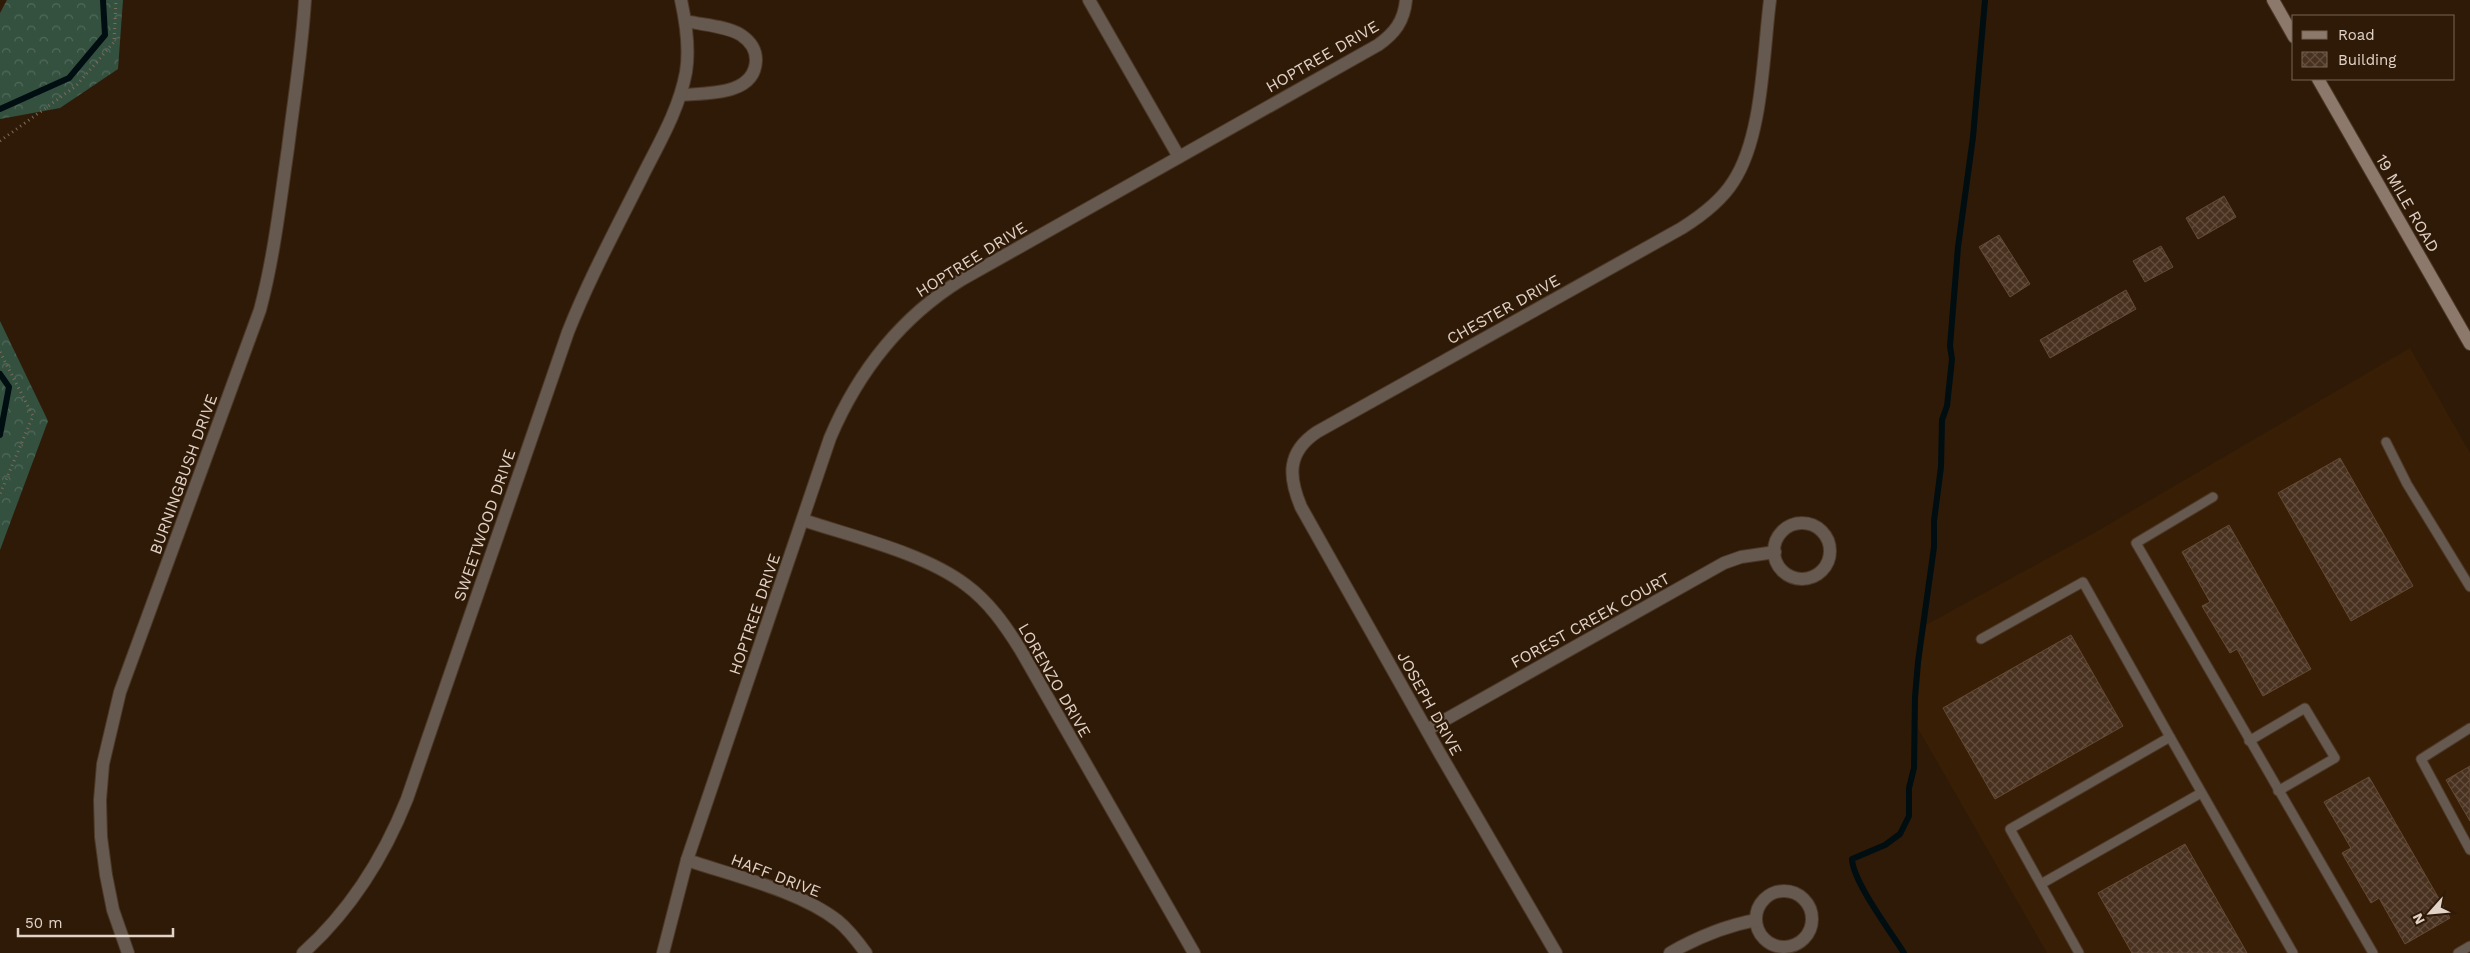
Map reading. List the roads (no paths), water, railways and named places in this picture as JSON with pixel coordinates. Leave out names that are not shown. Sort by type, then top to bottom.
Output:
[{"type":"main road","points":[[2273,0],[2292,33]]},
{"type":"main road","name":"19 MILE ROAD","points":[[2319,80],[2470,344]]},
{"type":"street","name":"BURNINGBUSH DRIVE","points":[[128,953],[112,910],[106,875],[101,837],[100,800],[103,764],[120,692],[260,310],[270,272],[277,228],[305,0]]},
{"type":"street","name":"SWEETWOOD DRIVE","points":[[303,953],[335,922],[358,893],[395,829],[568,332],[582,297],[667,129],[681,95],[686,70],[686,21],[681,0]]},
{"type":"street","points":[[1089,0],[1179,156]]},
{"type":"street","name":"HOPTREE DRIVE","points":[[663,953],[687,860],[830,438],[842,410],[858,381],[877,355],[914,314],[936,296],[961,280],[1390,37],[1399,26],[1404,14],[1406,0]]},
{"type":"street","name":"CHESTER DRIVE","points":[[1293,463],[1297,450],[1306,439],[1317,432],[1701,216],[1732,184],[1750,149],[1755,126],[1770,0]]},
{"type":"street","points":[[681,95],[739,87],[749,80],[756,67],[756,55],[751,42],[740,34],[686,21]]},
{"type":"street","name":"JOSEPH DRIVE","points":[[1293,463],[1292,478],[1301,507],[1556,953]]},
{"type":"street","name":"LORENZO DRIVE","points":[[803,520],[917,558],[944,570],[967,585],[986,603],[1002,621],[1020,649],[1194,953]]},
{"type":"street","points":[[1799,523],[1815,526],[1822,531],[1827,538],[1830,554],[1824,569],[1810,578],[1802,578],[1786,573],[1776,560],[1775,552],[1778,536],[1784,530],[1799,523]]},
{"type":"street","name":"FOREST CREEK COURT","points":[[1427,730],[1724,563],[1775,552]]},
{"type":"street","name":"HAFF DRIVE","points":[[687,860],[797,897],[838,921],[866,953]]},
{"type":"street","points":[[1785,892],[1802,898],[1808,906],[1811,923],[1803,939],[1796,944],[1778,947],[1762,937],[1756,920],[1761,903],[1776,893],[1785,892]]},
{"type":"street","points":[[1670,953],[1703,935],[1723,927],[1756,920]]},
{"type":"lane","points":[[2386,442],[2407,484],[2470,587]]},
{"type":"lane","points":[[2213,497],[2136,543],[2373,953]]},
{"type":"lane","points":[[1981,639],[2082,582],[2293,953]]},
{"type":"lane","points":[[2249,741],[2304,708],[2335,758],[2278,791]]},
{"type":"lane","points":[[2470,728],[2421,759],[2470,850]]},
{"type":"lane","points":[[2079,953],[2010,829],[2170,737]]},
{"type":"lane","points":[[2041,884],[2202,793]]},
{"type":"lane","points":[[2458,953],[2470,946]]},
{"type":"waterway","points":[[0,109],[69,78],[105,35],[103,0]]},
{"type":"waterway","points":[[1904,953],[1865,893],[1854,869],[1852,859],[1885,845],[1900,834],[1909,816],[1909,788],[1914,768],[1915,697],[1918,662],[1934,547],[1934,521],[1941,467],[1942,420],[1947,406],[1952,359],[1950,346],[1958,247],[1973,137],[1985,0]]},
{"type":"waterway","points":[[0,374],[9,387],[0,435]]}]
